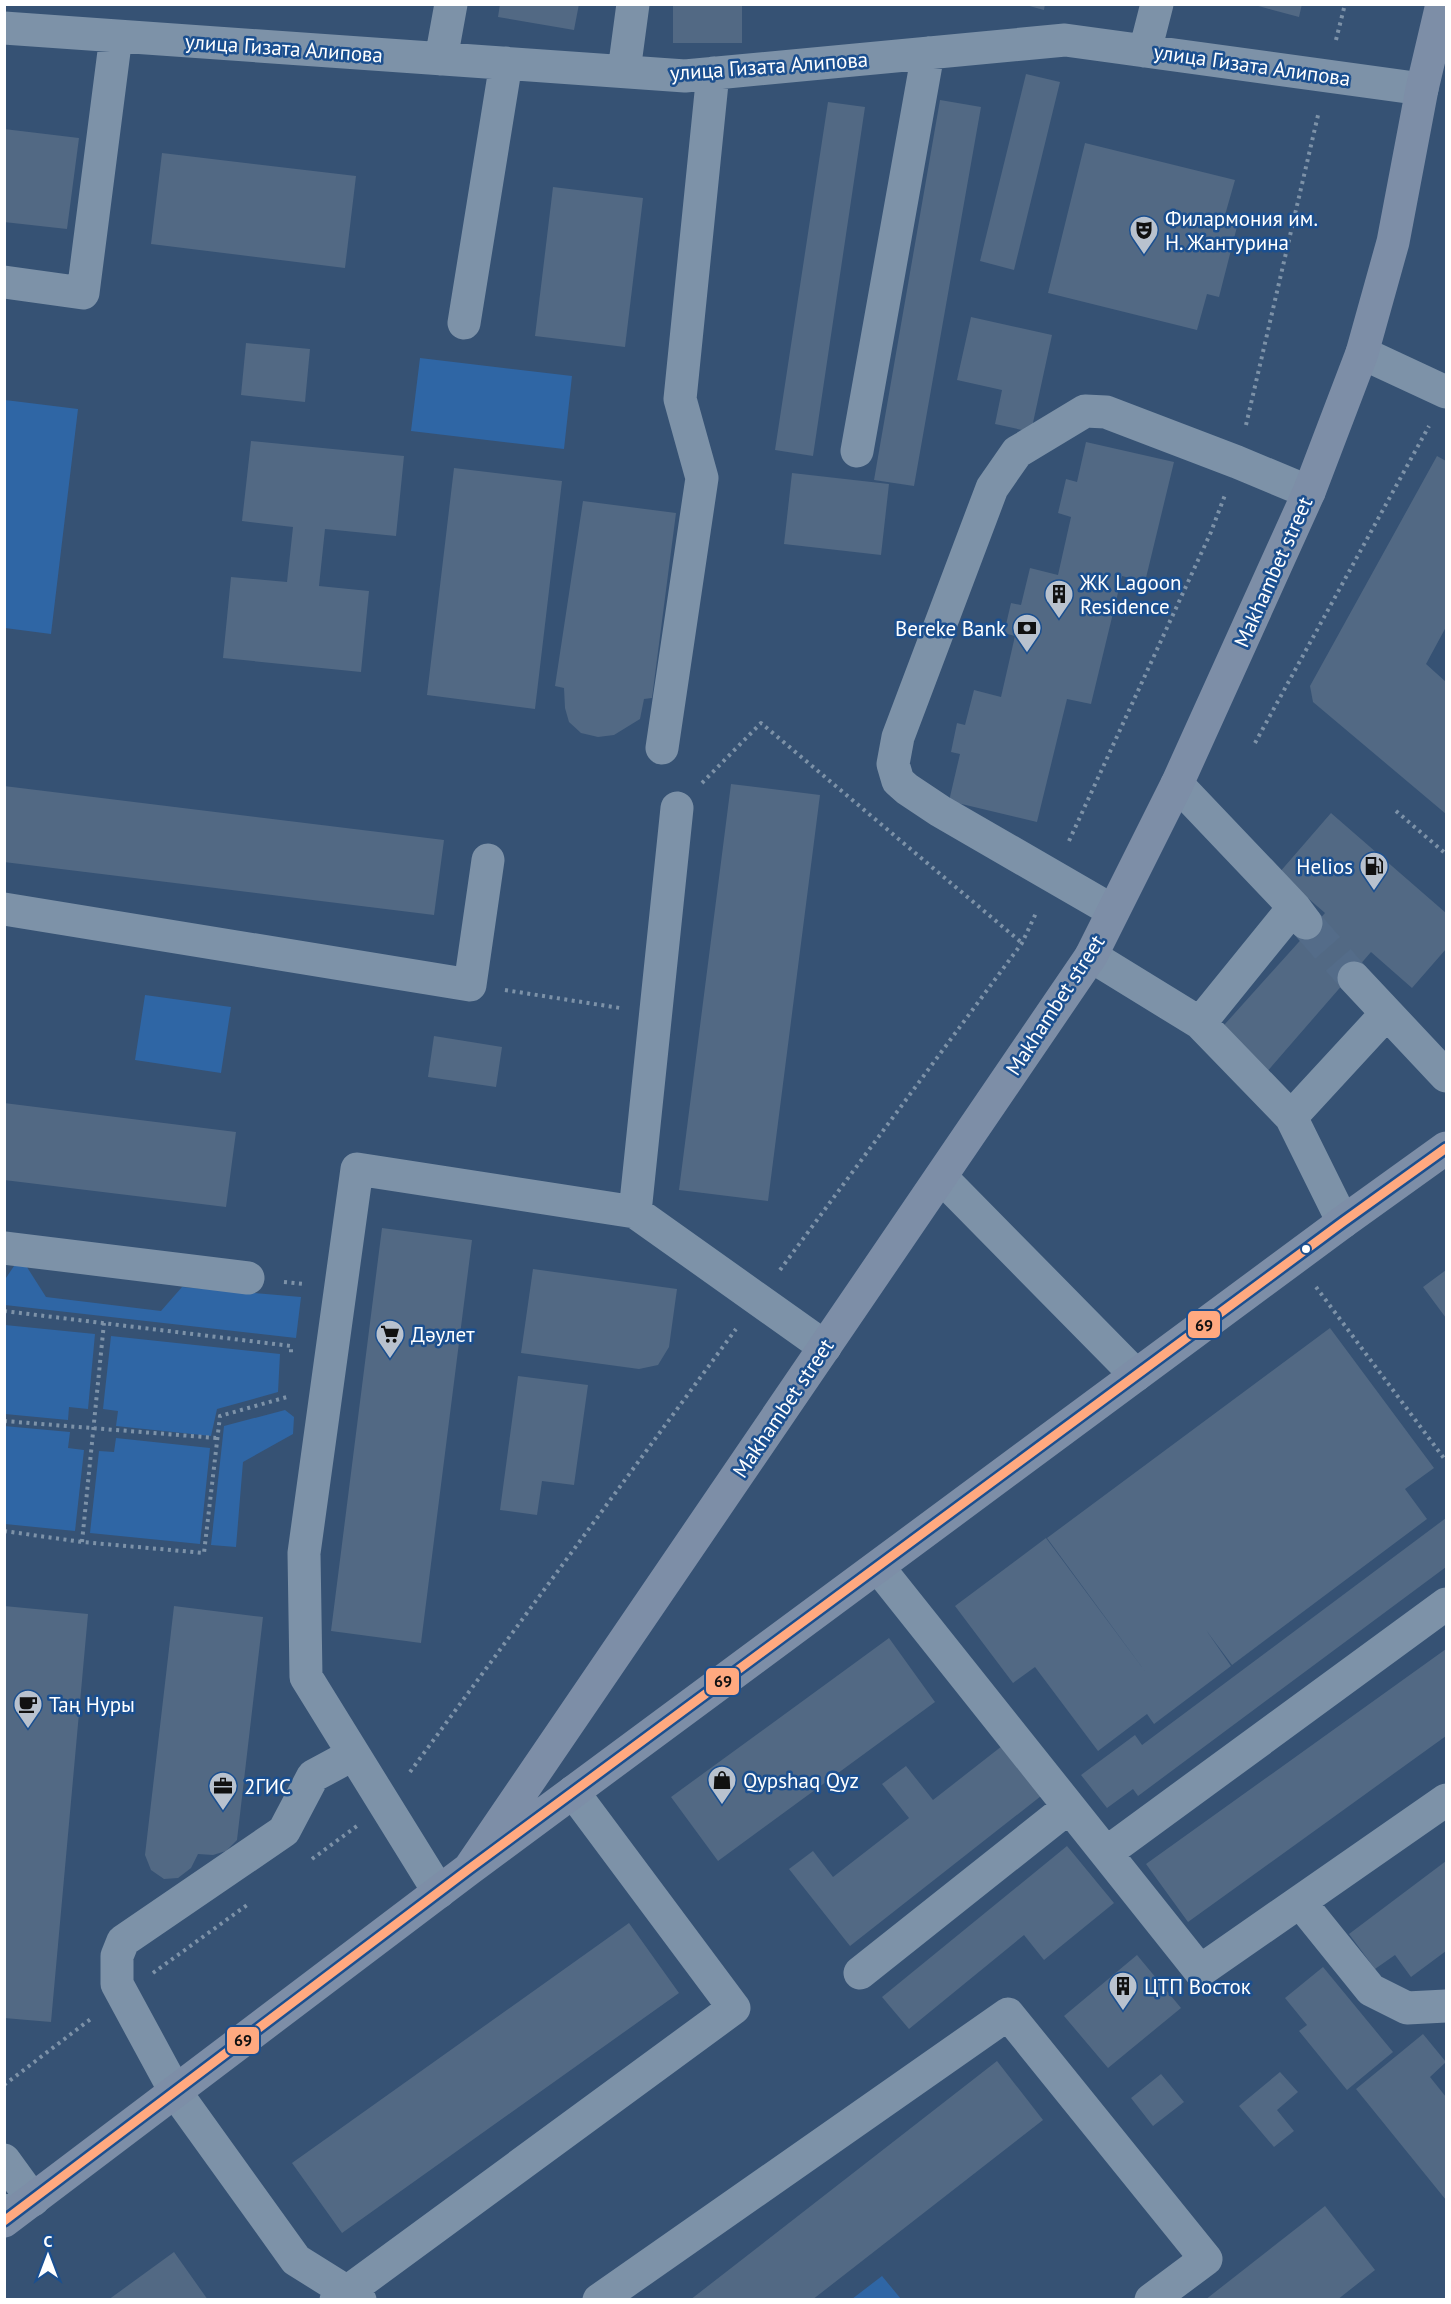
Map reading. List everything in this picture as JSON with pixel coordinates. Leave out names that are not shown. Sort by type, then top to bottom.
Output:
[{"type":"main road","name":"Makhambet street","points":[[469,1869],[1091,956],[1177,784],[1309,492],[1362,353],[1393,242],[1422,89],[1442,4]]},
{"type":"main road","points":[[4,2221],[19,2206],[176,2093],[469,1869],[1446,1148]]},
{"type":"street","points":[[441,59],[451,4]]},
{"type":"street","points":[[624,72],[633,4]]},
{"type":"street","points":[[1145,51],[1157,4]]},
{"type":"street","name":"улица Гизата Алипова","points":[[4,28],[685,75],[1065,40],[1422,89]]},
{"type":"street","points":[[4,282],[83,293],[116,36]]},
{"type":"street","points":[[857,452],[928,53]]},
{"type":"street","points":[[464,323],[506,63]]},
{"type":"street","points":[[662,748],[702,478],[680,399],[713,73]]},
{"type":"street","points":[[1362,353],[1446,392]]},
{"type":"street","points":[[1113,911],[940,811],[907,789],[898,781],[893,764],[898,737],[992,488],[1017,452],[1085,411],[1106,412],[1309,492]]},
{"type":"street","points":[[1177,784],[1300,915],[1200,1023]]},
{"type":"street","points":[[635,1212],[677,808]]},
{"type":"street","points":[[4,909],[470,985],[488,860]]},
{"type":"street","points":[[1091,956],[1200,1023],[1291,1117],[1343,1222]]},
{"type":"street","points":[[1354,978],[1446,1076]]},
{"type":"street","points":[[1291,1117],[1386,1014]]},
{"type":"street","points":[[439,1892],[352,1755],[306,1677],[304,1552],[357,1168],[635,1212],[825,1347]]},
{"type":"street","points":[[941,1177],[1136,1375]]},
{"type":"street","points":[[4,1248],[248,1278]]},
{"type":"street","points":[[878,1567],[1200,1971],[1446,1800]]},
{"type":"street","points":[[1106,1853],[1446,1604]]},
{"type":"street","points":[[352,1755],[314,1776],[284,1831],[123,1941],[117,1956],[117,1984],[176,2093],[296,2260],[348,2297],[734,2008],[573,1792]]},
{"type":"street","points":[[860,1973],[1069,1807]]},
{"type":"street","points":[[1300,1902],[1371,1990],[1407,2008],[1446,2006]]},
{"type":"street","points":[[599,2300],[1008,2014],[1206,2259],[1151,2300]]},
{"type":"street","points":[[4,2160],[19,2206]]},
{"type":"path","points":[[307,1862],[384,1806],[1022,943],[1211,532],[1237,462],[1345,4]]},
{"type":"path","points":[[1255,743],[1430,424]]},
{"type":"path","points":[[677,808],[761,723],[1022,943]]},
{"type":"path","points":[[1396,811],[1446,854]]},
{"type":"path","points":[[470,985],[656,1013]]},
{"type":"path","points":[[1294,1258],[1446,1461]]},
{"type":"path","points":[[248,1278],[341,1287]]},
{"type":"path","points":[[4,1311],[291,1346],[291,1356]]},
{"type":"path","points":[[82,1542],[104,1323]]},
{"type":"path","points":[[4,1531],[82,1542],[204,1552],[220,1416],[287,1397],[288,1387]]},
{"type":"path","points":[[4,1421],[216,1438]]},
{"type":"path","points":[[4,2085],[249,1904]]},
{"type":"shaded area","points":[[420,358],[572,376],[564,449],[411,431]]},
{"type":"shaded area","points":[[5,400],[78,409],[51,634],[5,628]]},
{"type":"shaded area","points":[[145,995],[231,1007],[221,1073],[135,1060]]},
{"type":"shaded area","points":[[16,1263],[25,1264],[46,1297],[161,1311],[182,1287],[301,1297],[296,1338],[5,1305],[4,1281]]},
{"type":"shaded area","points":[[5,1325],[95,1334],[88,1409],[69,1407],[68,1420],[5,1414]]},
{"type":"shaded area","points":[[111,1336],[280,1354],[278,1392],[217,1409],[211,1436],[116,1426],[118,1411],[103,1409]]},
{"type":"shaded area","points":[[285,1410],[294,1417],[293,1434],[243,1462],[236,1547],[211,1545],[224,1426]]},
{"type":"shaded area","points":[[4,1426],[70,1432],[68,1448],[84,1450],[75,1531],[5,1524]]},
{"type":"shaded area","points":[[116,1438],[210,1448],[200,1544],[90,1533],[99,1451],[114,1452]]},
{"type":"shaded area","points":[[882,2276],[901,2299],[852,2299]]},
{"type":"building","points":[[500,4],[579,4],[574,30],[498,17]]},
{"type":"building","points":[[673,4],[742,4],[742,43],[673,43]]},
{"type":"building","points":[[1022,4],[1045,4],[1044,10]]},
{"type":"building","points":[[1251,4],[1302,4],[1299,17]]},
{"type":"building","points":[[1026,74],[1060,82],[1014,270],[980,261]]},
{"type":"building","points":[[940,100],[981,107],[914,486],[874,480]]},
{"type":"building","points":[[828,102],[865,107],[813,456],[775,450]]},
{"type":"building","points":[[4,129],[79,138],[67,229],[4,222]]},
{"type":"building","name":"Филармония им. Н. Жантурина","points":[[1085,143],[1235,180],[1225,215],[1239,219],[1219,297],[1207,294],[1197,330],[1048,293]]},
{"type":"building","points":[[162,153],[356,176],[345,268],[151,244]]},
{"type":"building","points":[[553,187],[643,198],[625,347],[535,336]]},
{"type":"building","points":[[971,317],[1052,335],[1031,432],[995,424],[1002,390],[957,380]]},
{"type":"building","points":[[246,343],[310,349],[305,402],[241,395]]},
{"type":"building","points":[[251,441],[404,456],[396,536],[325,529],[319,586],[369,591],[361,672],[223,658],[231,577],[287,582],[293,527],[242,521]]},
{"type":"building","name":"ЖК Lagoon Residence","points":[[1086,442],[1174,462],[1145,582],[1122,576],[1091,704],[1067,699],[1037,822],[949,801],[960,754],[951,752],[957,723],[965,725],[974,690],[1001,697],[1015,636],[1004,633],[1011,603],[1021,605],[1030,568],[1058,575],[1071,517],[1058,513],[1066,479],[1077,482]]},
{"type":"building","points":[[1437,456],[1446,461],[1446,627],[1426,664],[1446,682],[1446,814],[1313,702],[1310,686]]},
{"type":"building","points":[[454,468],[562,481],[535,709],[427,695]]},
{"type":"building","points":[[792,473],[889,484],[881,555],[784,544]]},
{"type":"building","points":[[583,501],[676,513],[652,698],[644,699],[640,719],[614,735],[598,737],[581,733],[569,722],[565,708],[564,688],[555,686]]},
{"type":"building","points":[[731,784],[820,795],[768,1201],[679,1190]]},
{"type":"building","points":[[4,786],[444,840],[434,915],[4,862]]},
{"type":"building","points":[[1331,813],[1446,913],[1446,949],[1412,988],[1371,952],[1258,1082],[1216,1034],[1325,913],[1279,873]]},
{"type":"building","points":[[434,1036],[502,1047],[496,1087],[428,1077]]},
{"type":"building","points":[[4,1103],[236,1132],[226,1207],[4,1180]]},
{"type":"building","points":[[382,1228],[472,1240],[421,1643],[331,1631]]},
{"type":"building","points":[[533,1269],[677,1289],[669,1347],[658,1365],[639,1369],[521,1353]]},
{"type":"building","points":[[1446,1270],[1446,1318],[1423,1287]]},
{"type":"building","points":[[1330,1328],[1434,1468],[1405,1489],[1427,1519],[1232,1665],[1206,1630],[1231,1666],[1154,1724],[1147,1714],[1098,1751],[1035,1667],[1013,1683],[955,1606],[1046,1538],[1147,1674],[1047,1538]]},
{"type":"building","points":[[518,1376],[588,1385],[574,1485],[542,1481],[537,1515],[500,1510]]},
{"type":"building","points":[[1446,1518],[1446,1567],[1138,1796],[1133,1789],[1107,1808],[1081,1775],[1135,1735],[1142,1745]]},
{"type":"building","points":[[4,1606],[88,1614],[51,2022],[4,2018]]},
{"type":"building","points":[[174,1606],[263,1617],[237,1840],[226,1851],[213,1855],[198,1854],[191,1868],[178,1878],[164,1879],[151,1870],[145,1855]]},
{"type":"building","points":[[889,1638],[935,1702],[718,1861],[671,1797]]},
{"type":"building","points":[[1446,1649],[1446,1736],[1188,1922],[1146,1864]]},
{"type":"building","points":[[1002,1746],[1041,1796],[850,1946],[789,1869],[813,1851],[833,1877],[909,1818],[882,1784],[906,1766],[933,1800]]},
{"type":"building","points":[[1067,1846],[1114,1903],[1044,1960],[1024,1935],[909,2029],[882,1997]]},
{"type":"building","points":[[1446,1861],[1446,1951],[1411,1977],[1395,1955],[1375,1969],[1349,1934]]},
{"type":"building","points":[[629,1923],[679,1993],[342,2233],[292,2163]]},
{"type":"building","name":"ЦТП Восток","points":[[1137,1955],[1181,2008],[1108,2068],[1064,2016]]},
{"type":"building","points":[[1323,1967],[1393,2052],[1347,2090],[1299,2031],[1307,2025],[1285,1998]]},
{"type":"building","points":[[1423,2034],[1446,2062],[1430,2077],[1446,2097],[1446,2200],[1356,2089]]},
{"type":"building","points":[[997,2061],[1043,2120],[812,2300],[690,2300]]},
{"type":"building","points":[[1280,2072],[1298,2092],[1277,2110],[1294,2131],[1274,2147],[1239,2106]]},
{"type":"building","points":[[1161,2074],[1184,2102],[1153,2126],[1131,2098]]},
{"type":"building","points":[[1325,2206],[1375,2270],[1337,2300],[1205,2300]]},
{"type":"building","points":[[174,2252],[208,2300],[108,2300]]},
{"type":"tunnel","points":[[1306,923],[1354,978]]},
{"type":"transit line","name":"69","points":[[4,2221],[469,1869],[1446,1148]]},
{"type":"place","name":"Филармония им. Н. Жантурина","points":[[1144,256]]},
{"type":"place","name":"ЖК Lagoon Residence","points":[[1059,620]]},
{"type":"place","name":"Bereke Bank","points":[[1027,654]]},
{"type":"place","name":"Helios","points":[[1374,892]]},
{"type":"place","name":"Дәулет","points":[[390,1360]]},
{"type":"place","name":"Таң Нуры","points":[[28,1730]]},
{"type":"place","name":"Qypshaq Qyz","points":[[722,1806]]},
{"type":"place","name":"2ГИС","points":[[223,1812]]},
{"type":"place","name":"ЦТП Восток","points":[[1123,2012]]}]
